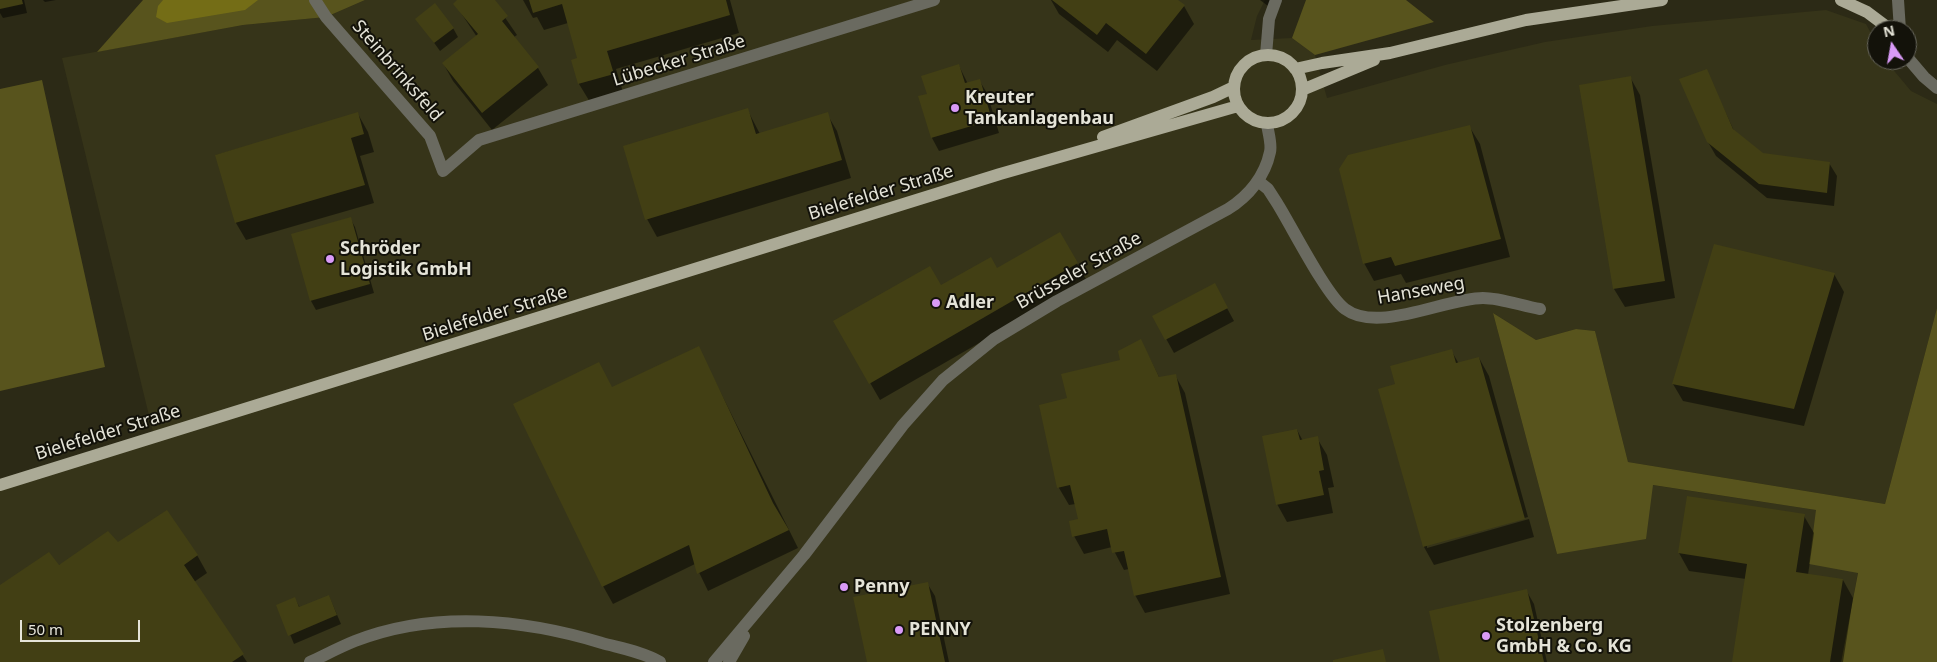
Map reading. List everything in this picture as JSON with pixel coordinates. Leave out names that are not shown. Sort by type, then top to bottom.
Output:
[{"type":"main road","points":[[1296,69],[1322,63],[1390,53],[1526,20],[1662,0]]},
{"type":"main road","points":[[1841,0],[1867,12],[1878,20]]},
{"type":"main road","points":[[1302,90],[1390,53]]},
{"type":"main road","points":[[1266,55],[1282,59],[1296,69],[1302,90],[1300,101],[1288,118],[1267,124],[1250,119],[1238,106],[1234,87],[1241,68],[1257,57],[1266,55]]},
{"type":"main road","name":"Bielefelder Straße","points":[[1000,174],[1212,97],[1234,87]]},
{"type":"main road","name":"Bielefelder Straße","points":[[0,485],[1000,174],[1238,106]]},
{"type":"street","name":"Steinbrinksfeld","points":[[315,0],[326,16],[430,136],[443,171]]},
{"type":"street","name":"Lübecker Straße","points":[[443,171],[479,140],[934,0]]},
{"type":"street","points":[[1266,55],[1269,19],[1276,0]]},
{"type":"street","points":[[1898,0],[1899,20]]},
{"type":"street","points":[[1917,69],[1937,88]]},
{"type":"street","name":"Brüsseler Straße","points":[[714,662],[757,613],[903,425],[943,380],[994,339],[1231,207],[1247,195],[1258,181],[1271,150],[1267,124]]},
{"type":"street","name":"Hanseweg","points":[[1258,181],[1268,189],[1278,203],[1332,295],[1345,310],[1360,317],[1378,318],[1483,298],[1540,309]]},
{"type":"street","name":"Brüsseler Straße","points":[[730,662],[757,613]]},
{"type":"street","points":[[310,662],[357,641],[406,627],[464,620],[520,624],[585,638],[660,662]]},
{"type":"shaded area","points":[[143,0],[365,0],[326,17],[243,25],[97,52]]},
{"type":"shaded area","points":[[163,0],[258,0],[245,10],[167,23],[156,17],[158,6]]},
{"type":"shaded area","points":[[365,0],[1265,0],[1257,16],[1251,40],[1292,38],[1315,55],[1327,98],[1445,65],[1545,42],[1652,26],[1826,10],[1866,24],[1867,70],[1893,70],[1911,91],[1937,104],[1937,308],[1885,504],[1628,462],[1595,331],[1576,329],[1536,340],[1493,313],[1557,554],[1652,485],[1816,510],[1858,572],[1841,662],[0,662],[0,484],[154,436],[62,58],[243,25],[326,17]]},
{"type":"shaded area","points":[[1306,0],[1406,0],[1434,22],[1315,55],[1292,38]]},
{"type":"shaded area","points":[[42,80],[105,367],[0,391],[0,89]]},
{"type":"shaded area","points":[[1937,308],[1937,662],[1841,662],[1858,573],[1809,564],[1816,510],[1653,485],[1646,539],[1557,554],[1493,313],[1536,340],[1576,329],[1595,331],[1628,462],[1885,504]]},
{"type":"building","points":[[0,0],[22,0],[23,4],[0,9]]},
{"type":"building","points":[[457,0],[495,0],[508,16],[502,21],[539,67],[482,113],[442,63],[478,34],[453,4]]},
{"type":"building","points":[[529,0],[726,0],[730,15],[607,51],[614,74],[578,84],[571,60],[577,58],[562,4],[533,13]]},
{"type":"building","points":[[1052,0],[1178,0],[1185,5],[1146,54],[1106,23],[1097,35]]},
{"type":"building","points":[[435,3],[454,28],[434,43],[415,19]]},
{"type":"building","name":"Kreuter Tankanlagenbau","points":[[959,64],[965,83],[980,79],[992,120],[931,138],[918,96],[927,94],[921,76]]},
{"type":"building","points":[[1707,69],[1733,129],[1763,153],[1830,162],[1827,193],[1759,184],[1707,142],[1679,79]]},
{"type":"building","points":[[1631,76],[1665,281],[1613,289],[1579,85]]},
{"type":"building","points":[[748,108],[756,134],[828,112],[842,160],[645,220],[623,146]]},
{"type":"building","points":[[358,112],[364,134],[351,138],[365,185],[235,223],[215,155]]},
{"type":"building","points":[[1470,125],[1501,239],[1395,266],[1391,257],[1363,264],[1339,169],[1348,155]]},
{"type":"building","name":"Schröder Logistik GmbH","points":[[351,217],[370,284],[310,301],[291,234]]},
{"type":"building","name":"Adler","points":[[1060,232],[1078,263],[869,384],[833,321],[930,266],[941,285],[991,257],[997,268]]},
{"type":"building","points":[[1714,244],[1835,273],[1794,409],[1672,384]]},
{"type":"building","points":[[1215,283],[1228,308],[1165,340],[1152,316]]},
{"type":"building","points":[[1141,339],[1159,377],[1176,374],[1221,577],[1134,596],[1124,551],[1112,553],[1107,529],[1072,537],[1069,521],[1078,519],[1070,485],[1057,488],[1039,405],[1067,398],[1061,374],[1120,360],[1118,351]]},
{"type":"building","points":[[699,346],[773,503],[789,530],[697,574],[689,545],[602,587],[513,404],[599,362],[612,387]]},
{"type":"building","points":[[1452,349],[1456,363],[1479,357],[1525,519],[1423,547],[1378,389],[1395,384],[1390,366]]},
{"type":"building","points":[[1297,429],[1300,440],[1318,436],[1324,470],[1319,471],[1324,495],[1276,505],[1262,436]]},
{"type":"building","points":[[1687,496],[1805,514],[1796,572],[1843,579],[1830,662],[1732,662],[1747,564],[1678,553]]},
{"type":"building","points":[[167,510],[198,555],[184,565],[244,654],[232,662],[0,662],[0,585],[49,552],[59,565],[108,531],[118,542]]},
{"type":"building","name":"PENNY","points":[[928,582],[945,662],[867,662],[853,597]]},
{"type":"building","name":"Stolzenberg GmbH & Co. KG","points":[[1527,589],[1544,662],[1440,662],[1429,611]]},
{"type":"building","points":[[329,595],[337,615],[288,636],[276,605],[295,597],[299,607]]},
{"type":"building","points":[[1383,649],[1386,662],[1333,662],[1333,660]]},
{"type":"place","name":"Kreuter Tankanlagenbau","points":[[955,108]]},
{"type":"place","name":"Schröder Logistik GmbH","points":[[330,259]]},
{"type":"place","name":"Adler","points":[[936,303]]},
{"type":"place","name":"Penny","points":[[844,587]]},
{"type":"place","name":"PENNY","points":[[899,630]]},
{"type":"place","name":"Stolzenberg GmbH & Co. KG","points":[[1486,636]]}]
